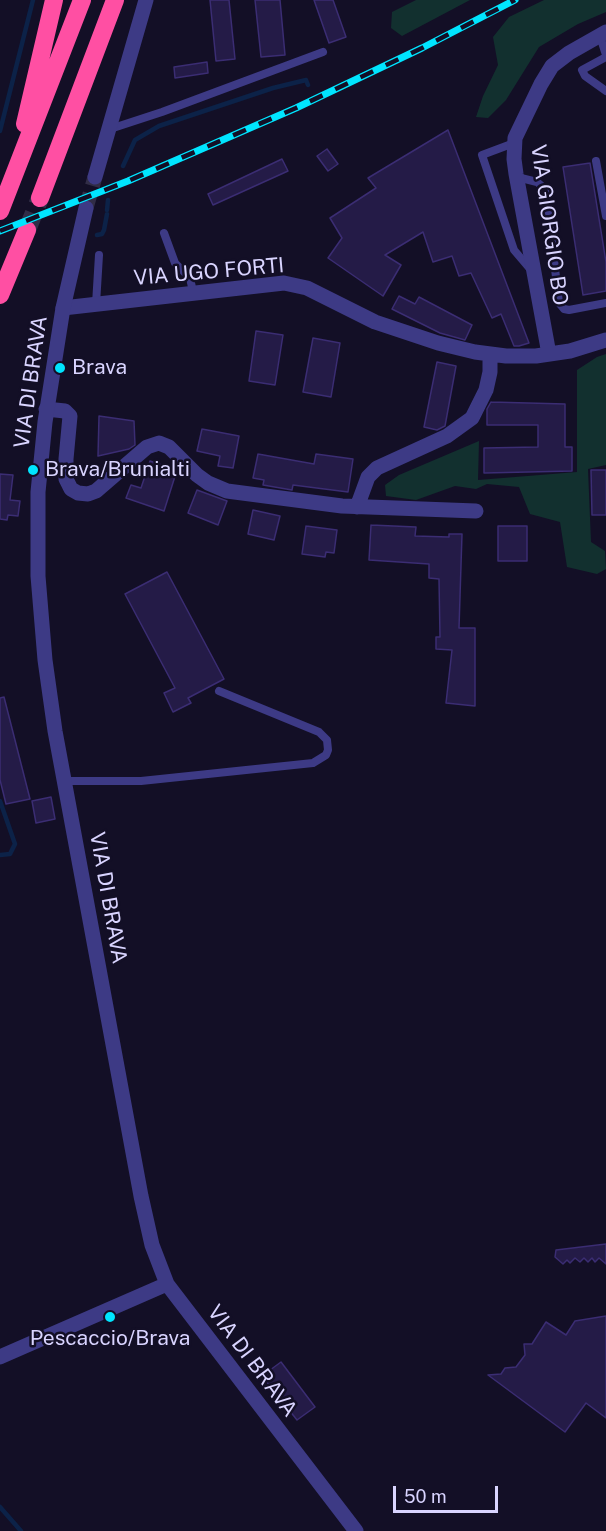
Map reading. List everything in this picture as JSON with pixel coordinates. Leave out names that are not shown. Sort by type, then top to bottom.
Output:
[{"type":"highway","points":[[8,192],[54,0]]},
{"type":"highway","points":[[0,211],[82,0]]},
{"type":"highway","points":[[40,198],[115,0]]},
{"type":"highway","points":[[0,295],[27,230]]},
{"type":"street","points":[[95,177],[146,0]]},
{"type":"street","name":"VIA GIORGIO BO","points":[[549,354],[514,159],[514,143],[523,120],[552,66],[569,53],[603,34]]},
{"type":"street","name":"VIA DI BRAVA","points":[[86,208],[63,308],[46,408],[38,492],[38,566],[48,684],[141,1196],[152,1245],[167,1284],[356,1531]]},
{"type":"street","name":"VIA UGO FORTI","points":[[63,308],[268,283],[289,283],[318,293],[375,322],[438,343],[490,354],[521,356],[549,354],[570,351],[606,340]]},
{"type":"street","points":[[357,507],[368,477],[377,468],[447,436],[472,418],[486,390],[490,372],[490,354]]},
{"type":"street","points":[[46,408],[65,411],[70,416],[66,479],[71,489],[78,493],[88,494],[96,491],[147,447],[159,443],[169,447],[197,475],[221,489],[311,503],[357,507],[476,511]]},
{"type":"street","points":[[0,1357],[167,1284]]},
{"type":"lane","points":[[603,34],[606,56],[582,70],[585,76],[606,91]]},
{"type":"lane","points":[[108,130],[323,52]]},
{"type":"lane","points":[[514,143],[482,155],[514,250],[533,272]]},
{"type":"lane","points":[[596,161],[606,216]]},
{"type":"lane","points":[[517,177],[537,182],[546,191],[560,303],[564,309],[606,303]]},
{"type":"lane","points":[[164,233],[172,258],[190,278],[192,292]]},
{"type":"lane","points":[[96,304],[99,255]]},
{"type":"lane","points":[[64,781],[141,781],[313,763],[326,754],[327,740],[319,732],[219,691]]},
{"type":"green space","points":[[416,0],[470,0],[402,36],[391,28],[392,12]]},
{"type":"green space","points":[[544,0],[606,0],[606,12],[578,24],[539,47],[506,100],[488,118],[476,117],[498,65],[493,37],[509,17]]},
{"type":"green space","points":[[606,354],[606,465],[588,469],[591,542],[605,551],[606,569],[597,574],[567,567],[560,522],[530,514],[519,487],[487,484],[476,489],[455,486],[416,500],[386,496],[385,485],[399,475],[479,441],[478,480],[577,472],[577,370]]},
{"type":"building","points":[[210,0],[229,0],[235,59],[216,61]]},
{"type":"building","points":[[255,0],[280,0],[285,55],[261,57]]},
{"type":"building","points":[[314,0],[333,0],[346,37],[329,43]]},
{"type":"building","points":[[207,62],[208,73],[175,78],[174,67]]},
{"type":"building","points":[[448,130],[529,343],[514,346],[501,314],[492,318],[471,273],[459,276],[452,256],[433,262],[423,232],[385,255],[401,265],[383,296],[328,258],[342,238],[330,218],[376,188],[368,178]]},
{"type":"building","points":[[327,149],[338,164],[328,171],[317,156]]},
{"type":"building","points":[[282,159],[288,171],[213,205],[208,194]]},
{"type":"building","points":[[590,163],[606,262],[606,291],[583,295],[563,167]]},
{"type":"building","points":[[399,296],[415,304],[419,297],[472,325],[465,340],[440,333],[392,309]]},
{"type":"building","points":[[256,331],[283,335],[275,385],[249,381]]},
{"type":"building","points":[[313,338],[340,343],[331,397],[303,392]]},
{"type":"building","points":[[437,362],[456,366],[445,426],[437,430],[424,427]]},
{"type":"building","points":[[491,402],[565,404],[565,447],[572,447],[572,471],[484,473],[484,448],[538,447],[538,425],[487,425],[487,409]]},
{"type":"building","points":[[99,416],[134,421],[135,445],[129,449],[98,456]]},
{"type":"building","points":[[202,429],[239,436],[233,468],[218,466],[220,456],[197,451]]},
{"type":"building","points":[[258,454],[314,464],[316,454],[353,459],[348,492],[293,485],[292,490],[263,485],[264,480],[253,478]]},
{"type":"building","points":[[150,461],[177,470],[164,511],[126,498],[131,485],[141,488]]},
{"type":"building","points":[[591,470],[606,470],[606,515],[592,515]]},
{"type":"building","points":[[0,474],[13,475],[10,500],[20,501],[18,516],[8,515],[7,520],[0,519]]},
{"type":"building","points":[[197,490],[227,501],[218,525],[188,513]]},
{"type":"building","points":[[253,510],[280,516],[274,540],[248,534]]},
{"type":"building","points":[[371,525],[416,527],[415,536],[449,537],[449,534],[462,534],[459,628],[475,628],[475,706],[446,703],[452,650],[436,649],[436,637],[440,637],[439,579],[429,578],[429,564],[369,560]]},
{"type":"building","points":[[306,526],[337,530],[334,553],[326,552],[325,557],[302,554]]},
{"type":"building","points":[[498,526],[527,526],[527,561],[498,561]]},
{"type":"building","points":[[167,572],[224,679],[188,698],[191,703],[173,712],[164,693],[175,688],[125,594]]},
{"type":"building","points":[[4,697],[30,799],[6,804],[0,780],[0,698]]},
{"type":"building","points":[[51,797],[55,819],[36,823],[32,801]]},
{"type":"building","points":[[606,1244],[606,1264],[599,1258],[595,1262],[592,1258],[588,1262],[584,1258],[580,1262],[575,1258],[570,1263],[567,1260],[563,1264],[555,1257],[556,1250]]},
{"type":"building","points":[[606,1316],[606,1418],[586,1403],[565,1432],[488,1375],[501,1374],[505,1368],[516,1367],[525,1355],[524,1344],[532,1344],[546,1322],[566,1335],[575,1321]]},
{"type":"building","points":[[281,1362],[315,1407],[297,1420],[262,1376]]},
{"type":"waterway","points":[[0,131],[33,0]]},
{"type":"waterway","points":[[123,166],[135,140],[159,126],[273,88],[306,80],[308,85]]},
{"type":"waterway","points":[[107,210],[108,200]]},
{"type":"waterway","points":[[97,235],[102,234],[104,230],[107,214]]},
{"type":"waterway","points":[[0,801],[15,844],[10,854],[0,855]]},
{"type":"waterway","points":[[0,1507],[21,1531]]},
{"type":"tunnel","points":[[86,208],[95,177]]},
{"type":"tunnel","points":[[27,230],[40,198]]},
{"type":"railway","points":[[0,231],[128,181],[296,108],[422,48],[515,0]]},
{"type":"place","name":"Brava","points":[[60,368]]},
{"type":"place","name":"Brava/Brunialti","points":[[33,470]]},
{"type":"place","name":"Pescaccio/Brava","points":[[110,1317]]}]
